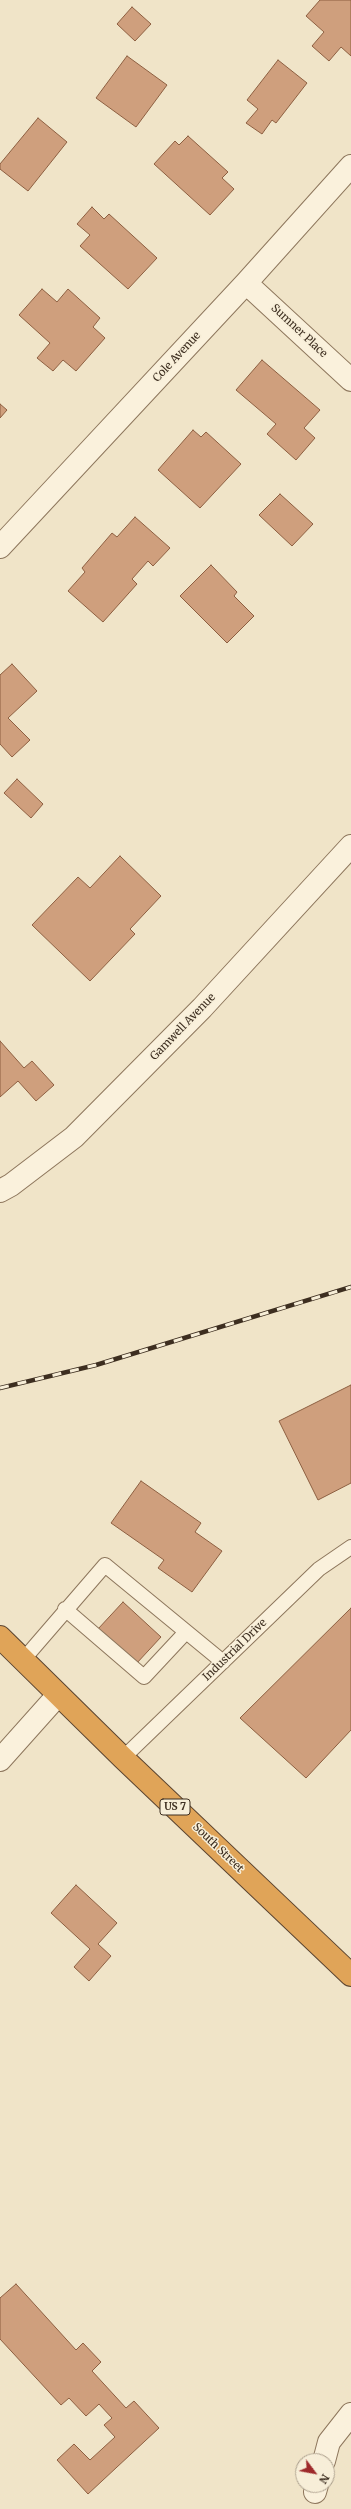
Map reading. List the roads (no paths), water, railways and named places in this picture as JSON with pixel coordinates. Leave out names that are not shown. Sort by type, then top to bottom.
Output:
[{"type":"highway","name":"South Street","points":[[0,1637],[122,1758],[351,1974]]},
{"type":"street","name":"Cole Avenue","points":[[0,547],[246,283],[351,166]]},
{"type":"street","name":"Sumner Place","points":[[246,283],[351,380]]},
{"type":"street","name":"Gamwell Avenue","points":[[0,1191],[11,1186],[74,1137],[202,1008],[351,846]]},
{"type":"street","points":[[0,1760],[58,1695]]},
{"type":"street","points":[[326,2453],[329,2442],[351,2414]]},
{"type":"lane","name":"Industrial Drive","points":[[122,1758],[319,1569],[351,1547]]},
{"type":"lane","points":[[23,1660],[104,1565],[222,1662]]},
{"type":"lane","points":[[65,1609],[144,1677],[186,1632]]},
{"type":"railway","points":[[0,1388],[96,1365],[351,1287]]}]
